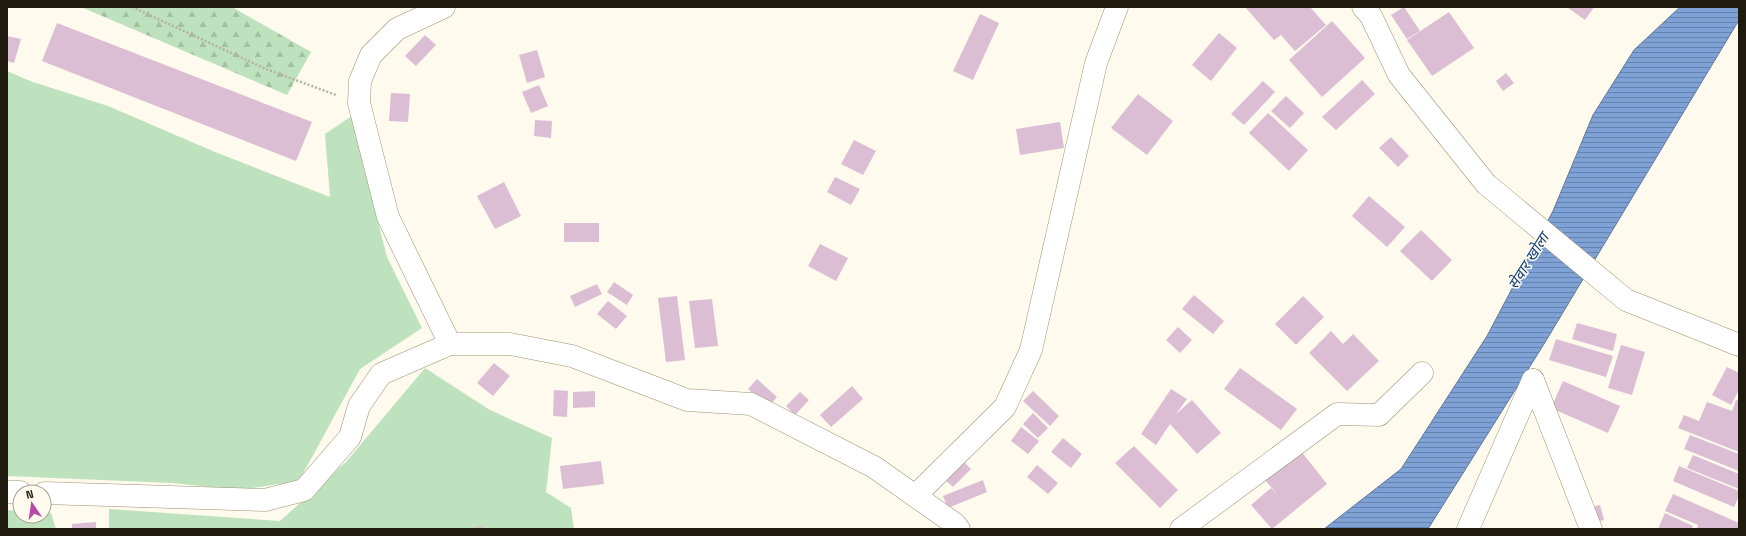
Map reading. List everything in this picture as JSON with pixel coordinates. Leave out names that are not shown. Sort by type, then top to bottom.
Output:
[{"type":"street","points":[[444,7],[397,29],[371,55],[360,82],[360,103],[388,217],[450,344]]},
{"type":"street","points":[[916,495],[1005,407],[1032,350],[1096,62],[1117,7]]},
{"type":"street","points":[[1374,10],[1398,75],[1486,184],[1626,300],[1739,345]]},
{"type":"street","points":[[52,493],[265,500],[304,490],[350,437],[359,406],[381,374],[450,344],[510,344],[572,356],[687,400],[751,404],[874,467],[916,495],[955,524],[958,529]]},
{"type":"street","points":[[1181,529],[1337,414],[1379,415],[1422,373]]},
{"type":"street","points":[[1468,529],[1533,380],[1591,529]]},
{"type":"path","points":[[132,7],[266,69],[360,103]]},
{"type":"green space","points":[[81,7],[232,7],[311,52],[287,95]]},
{"type":"green space","points":[[7,71],[30,81],[108,106],[215,152],[330,197],[325,134],[356,113],[363,164],[387,257],[422,328],[360,369],[299,481],[239,490],[172,483],[7,476]]},
{"type":"green space","points":[[425,368],[490,410],[552,438],[546,492],[571,508],[574,529],[109,529],[109,509],[280,521],[346,462]]},
{"type":"green space","points":[[7,510],[12,510],[12,524],[52,524],[52,516],[56,529],[7,529]]},
{"type":"water","name":"सेवार खोला","points":[[1680,7],[1739,7],[1739,20],[1544,344],[1428,529],[1324,529],[1401,469],[1487,336],[1553,211],[1593,115],[1634,50]]},
{"type":"building","points":[[1245,7],[1310,7],[1326,25],[1295,51],[1281,35],[1274,40]]},
{"type":"building","points":[[1404,7],[1420,31],[1407,39],[1391,15]]},
{"type":"building","points":[[1567,7],[1594,7],[1585,20]]},
{"type":"building","points":[[1449,12],[1474,48],[1432,76],[1407,40]]},
{"type":"building","points":[[980,14],[999,23],[973,80],[953,71]]},
{"type":"building","points":[[1332,21],[1365,58],[1322,97],[1289,60]]},
{"type":"building","points":[[57,23],[312,122],[296,161],[42,61]]},
{"type":"building","points":[[1219,33],[1237,48],[1211,81],[1192,65]]},
{"type":"building","points":[[425,35],[436,45],[416,66],[405,56]]},
{"type":"building","points":[[7,36],[21,39],[14,63],[7,61]]},
{"type":"building","points":[[537,50],[545,77],[527,83],[519,55]]},
{"type":"building","points":[[1506,73],[1514,83],[1503,91],[1496,81]]},
{"type":"building","points":[[1362,80],[1375,94],[1336,130],[1322,117]]},
{"type":"building","points":[[1263,81],[1275,92],[1244,125],[1231,114]]},
{"type":"building","points":[[539,85],[548,106],[531,113],[522,92]]},
{"type":"building","points":[[391,93],[410,94],[408,122],[389,121]]},
{"type":"building","points":[[1138,94],[1173,121],[1147,155],[1111,128]]},
{"type":"building","points":[[1286,96],[1304,113],[1290,128],[1271,111]]},
{"type":"building","points":[[1268,113],[1308,150],[1289,171],[1249,133]]},
{"type":"building","points":[[535,120],[552,121],[551,138],[534,136]]},
{"type":"building","points":[[1060,122],[1064,148],[1020,155],[1016,129]]},
{"type":"building","points":[[1391,137],[1409,156],[1398,167],[1379,148]]},
{"type":"building","points":[[854,140],[876,151],[863,175],[841,164]]},
{"type":"building","points":[[835,177],[860,189],[851,205],[827,192]]},
{"type":"building","points":[[504,182],[521,216],[495,229],[477,196]]},
{"type":"building","points":[[1369,196],[1405,227],[1387,247],[1352,216]]},
{"type":"building","points":[[564,223],[599,223],[599,242],[564,242]]},
{"type":"building","points":[[1421,230],[1452,260],[1432,281],[1400,251]]},
{"type":"building","points":[[820,244],[848,258],[836,281],[808,266]]},
{"type":"building","points":[[614,282],[633,295],[627,305],[607,292]]},
{"type":"building","points":[[597,284],[602,294],[575,307],[570,296]]},
{"type":"building","points":[[1194,295],[1224,321],[1213,334],[1182,309]]},
{"type":"building","points":[[677,296],[685,360],[666,362],[658,298]]},
{"type":"building","points":[[1303,296],[1324,317],[1296,345],[1275,324]]},
{"type":"building","points":[[712,299],[718,346],[695,348],[689,301]]},
{"type":"building","points":[[608,301],[627,316],[616,329],[597,314]]},
{"type":"building","points":[[1577,323],[1617,334],[1613,351],[1572,339]]},
{"type":"building","points":[[1178,327],[1192,340],[1180,353],[1166,340]]},
{"type":"building","points":[[1331,331],[1343,344],[1353,334],[1379,361],[1347,391],[1309,353]]},
{"type":"building","points":[[1556,339],[1613,356],[1606,377],[1549,360]]},
{"type":"building","points":[[1621,345],[1645,352],[1632,395],[1608,388]]},
{"type":"building","points":[[494,363],[510,376],[493,396],[477,383]]},
{"type":"building","points":[[1727,367],[1739,373],[1739,390],[1731,405],[1712,395]]},
{"type":"building","points":[[1240,368],[1297,409],[1281,430],[1224,389]]},
{"type":"building","points":[[757,379],[777,397],[768,407],[748,389]]},
{"type":"building","points":[[1563,381],[1620,406],[1608,433],[1551,408]]},
{"type":"building","points":[[852,386],[863,399],[831,427],[820,415]]},
{"type":"building","points":[[1171,389],[1187,399],[1176,414],[1192,400],[1221,433],[1197,454],[1170,424],[1156,445],[1141,434]]},
{"type":"building","points":[[554,390],[568,391],[567,417],[553,416]]},
{"type":"building","points":[[595,391],[595,407],[573,408],[573,392]]},
{"type":"building","points":[[1033,391],[1059,416],[1050,426],[1023,401]]},
{"type":"building","points":[[800,392],[809,400],[795,415],[786,406]]},
{"type":"building","points":[[1736,400],[1739,401],[1739,452],[1678,428],[1684,415],[1699,421],[1707,402],[1732,411]]},
{"type":"building","points":[[1033,413],[1048,428],[1038,438],[1023,424]]},
{"type":"building","points":[[1021,427],[1039,441],[1028,454],[1011,441]]},
{"type":"building","points":[[1690,435],[1739,454],[1739,471],[1684,449]]},
{"type":"building","points":[[1063,438],[1082,454],[1071,468],[1051,452]]},
{"type":"building","points":[[1134,446],[1178,490],[1160,508],[1115,463]]},
{"type":"building","points":[[1300,450],[1327,484],[1272,529],[1251,505],[1271,488],[1278,495],[1264,479]]},
{"type":"building","points":[[1693,455],[1739,474],[1739,489],[1687,468]]},
{"type":"building","points":[[959,457],[971,469],[953,487],[941,476]]},
{"type":"building","points":[[601,461],[604,484],[563,489],[560,466]]},
{"type":"building","points":[[1037,465],[1058,483],[1048,494],[1027,477]]},
{"type":"building","points":[[1679,466],[1739,491],[1739,496],[1734,507],[1673,481]]},
{"type":"building","points":[[983,480],[987,492],[948,508],[943,496]]},
{"type":"building","points":[[1673,494],[1739,523],[1739,529],[1697,529],[1698,525],[1665,511]]},
{"type":"building","points":[[1600,505],[1604,520],[1589,524],[1586,509]]},
{"type":"building","points":[[1665,513],[1693,526],[1692,529],[1658,529]]},
{"type":"building","points":[[96,522],[96,529],[72,529],[72,524]]},
{"type":"building","points":[[482,526],[483,529],[473,529],[473,528]]}]
